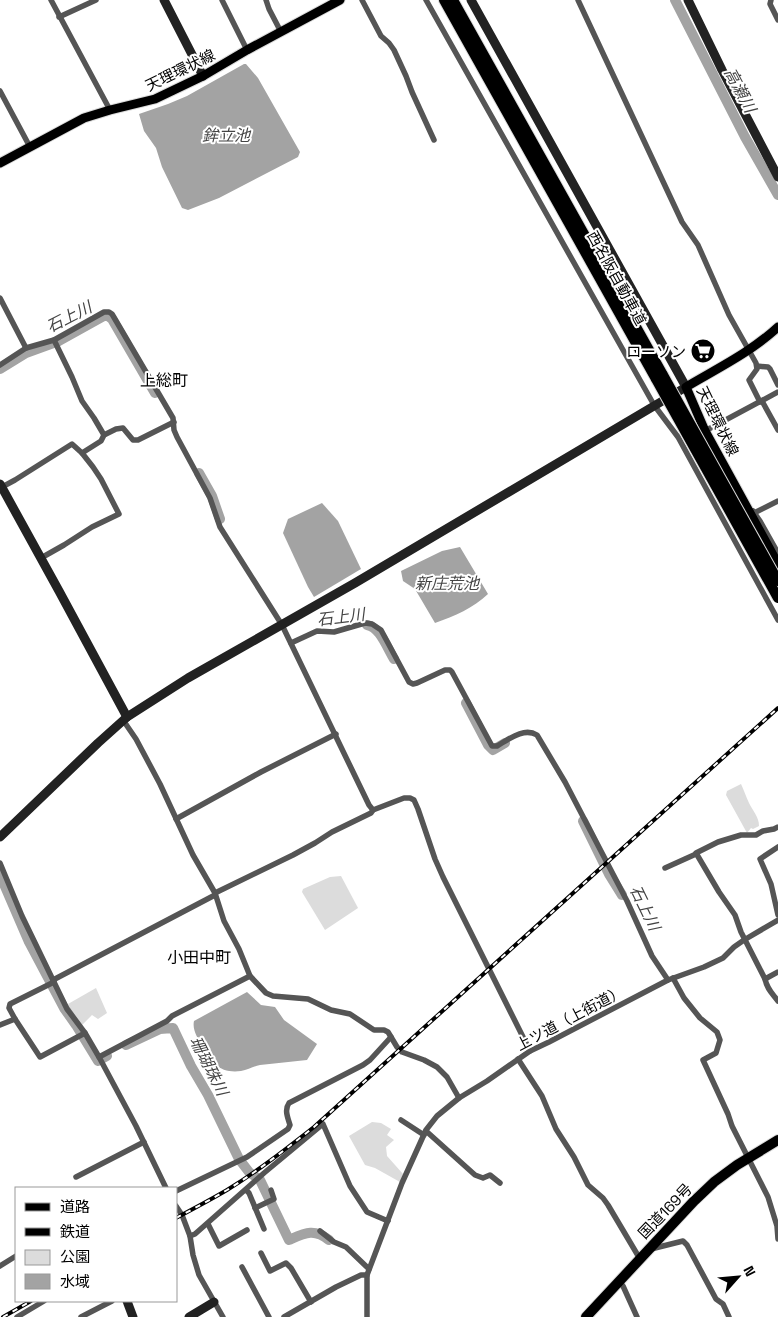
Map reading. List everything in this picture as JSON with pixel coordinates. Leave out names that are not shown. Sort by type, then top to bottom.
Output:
[{"type":"highway","name":"西名阪自動車道","points":[[444,0],[778,581]]},
{"type":"highway","name":"西名阪自動車道","points":[[453,0],[778,598]]},
{"type":"highway","name":"国道169号","points":[[586,1317],[714,1182],[737,1164],[778,1140]]},
{"type":"main road","name":"天理環状線","points":[[0,163],[84,118],[155,99],[203,76],[340,0]]},
{"type":"main road","name":"天理環状線","points":[[778,327],[765,339],[686,387],[705,431],[778,564]]},
{"type":"street","points":[[51,0],[110,110]]},
{"type":"street","points":[[59,17],[96,0]]},
{"type":"street","points":[[164,0],[203,76]]},
{"type":"street","points":[[222,0],[247,50]]},
{"type":"street","points":[[266,0],[281,32]]},
{"type":"street","points":[[362,0],[381,36],[389,42],[394,50],[434,140]]},
{"type":"street","points":[[426,0],[654,405],[678,437],[778,620]]},
{"type":"street","points":[[0,837],[125,719],[188,678],[440,533],[686,387],[471,0]]},
{"type":"street","points":[[578,0],[682,222],[698,244],[729,315],[757,366]]},
{"type":"street","points":[[688,0],[778,177]]},
{"type":"street","points":[[771,0],[770,4],[778,20]]},
{"type":"street","points":[[0,91],[30,148]]},
{"type":"street","points":[[0,298],[26,348]]},
{"type":"street","points":[[0,365],[26,348],[55,342],[104,312],[112,314],[172,418],[174,430],[210,498],[220,527],[292,643],[373,810]]},
{"type":"street","points":[[55,342],[82,401],[104,435]]},
{"type":"street","points":[[757,366],[768,367],[778,385]]},
{"type":"street","points":[[757,366],[749,380],[778,430]]},
{"type":"street","points":[[705,431],[778,392]]},
{"type":"street","points":[[82,453],[102,441],[104,435],[116,429],[123,428],[133,440],[138,440],[174,422]]},
{"type":"street","points":[[40,558],[92,527],[119,514],[101,479],[82,453],[72,444],[1,487],[40,558],[59,591],[160,784],[193,855],[215,894],[224,921],[239,949],[250,976],[266,993],[273,996],[308,999],[331,1010],[350,1014],[374,1030],[388,1032],[397,1048],[402,1052],[437,1067],[447,1077],[459,1098]]},
{"type":"street","points":[[778,502],[752,514],[778,553]]},
{"type":"street","points":[[292,643],[317,631],[334,632],[364,623],[372,624],[380,630],[408,682],[412,684],[417,683],[445,670],[452,672],[492,746],[497,746],[524,732],[532,732],[537,735],[565,782],[627,900],[652,956],[700,1018],[717,1032],[720,1040],[719,1048],[716,1053],[703,1060],[732,1126],[768,1197],[778,1239]]},
{"type":"street","points":[[176,819],[261,772],[336,734]]},
{"type":"street","points":[[85,1033],[40,1057],[15,1019],[9,1008],[10,1004],[215,894],[315,843],[332,832],[372,814],[373,810],[404,798],[410,798],[414,800],[418,809],[435,859],[530,1051]]},
{"type":"street","points":[[665,868],[718,842],[741,835],[756,835],[778,827]]},
{"type":"street","points":[[778,848],[760,859],[771,884],[778,915]]},
{"type":"street","points":[[696,854],[735,915],[744,940],[765,978],[770,992],[778,1001]]},
{"type":"street","points":[[0,863],[22,916],[67,1009],[85,1033],[99,1057],[166,1187]]},
{"type":"street","name":"上ツ道（上街道）","points":[[367,1317],[368,1272],[402,1183],[425,1133],[437,1116],[459,1098],[530,1051],[671,979],[723,958],[744,940],[778,920]]},
{"type":"street","points":[[765,978],[778,972]]},
{"type":"street","points":[[99,1057],[167,1021],[172,1016],[250,976]]},
{"type":"street","points":[[0,1025],[15,1019]]},
{"type":"street","points":[[178,1190],[247,1157],[288,1129],[290,1125],[286,1110],[289,1103],[363,1065],[391,1037]]},
{"type":"street","points":[[518,1059],[542,1096],[556,1129],[574,1157],[588,1185],[608,1205],[640,1259]]},
{"type":"street","points":[[401,1120],[425,1133],[475,1175],[483,1178],[490,1175],[500,1183]]},
{"type":"street","points":[[190,1236],[196,1234],[208,1224],[323,1124],[350,1186],[367,1212],[388,1221]]},
{"type":"street","points":[[76,1177],[144,1142]]},
{"type":"street","points":[[246,1190],[264,1229]]},
{"type":"street","points":[[255,1208],[274,1197],[271,1190]]},
{"type":"street","points":[[178,1210],[190,1236],[196,1266],[203,1283],[223,1317]]},
{"type":"street","points":[[178,1223],[184,1220]]},
{"type":"street","points":[[208,1224],[219,1246],[247,1230]]},
{"type":"street","points":[[284,1317],[368,1272],[346,1247],[334,1242],[320,1231]]},
{"type":"street","points":[[649,1250],[683,1241],[716,1299],[723,1304],[730,1317]]},
{"type":"street","points":[[261,1253],[270,1271],[286,1263],[291,1268],[311,1302]]},
{"type":"street","points":[[0,1266],[15,1257]]},
{"type":"street","points":[[242,1267],[269,1317]]},
{"type":"street","points":[[618,1282],[623,1286],[637,1317]]},
{"type":"street","points":[[17,1317],[42,1302]]},
{"type":"street","points":[[82,1317],[110,1302]]},
{"type":"street","points":[[127,1302],[133,1317]]},
{"type":"street","points":[[189,1317],[214,1302]]},
{"type":"green space","points":[[741,784],[759,823],[759,826],[751,828],[747,833],[726,795],[727,791]]},
{"type":"green space","points":[[341,876],[358,908],[325,930],[302,892],[303,889],[330,877]]},
{"type":"green space","points":[[96,988],[107,1013],[98,1019],[92,1015],[82,1025],[68,1004]]},
{"type":"green space","points":[[372,1122],[381,1123],[391,1129],[387,1135],[394,1140],[386,1147],[387,1156],[403,1174],[400,1182],[375,1168],[365,1165],[349,1136]]},
{"type":"water","name":"鉾立池","points":[[244,64],[258,78],[300,152],[298,157],[219,198],[188,210],[182,208],[162,167],[156,148],[144,131],[139,114],[187,96]]},
{"type":"water","points":[[322,503],[338,521],[361,569],[314,597],[283,533],[288,519]]},
{"type":"water","name":"新庄荒池","points":[[460,547],[488,594],[463,611],[435,623],[415,589],[403,581],[401,571],[442,551]]},
{"type":"water","points":[[247,992],[261,1005],[275,1007],[284,1020],[317,1044],[307,1060],[260,1065],[244,1070],[228,1071],[217,1066],[208,1058],[196,1034],[194,1021]]},
{"type":"waterway","name":"高瀬川","points":[[675,0],[745,137],[778,195]]},
{"type":"waterway","name":"石上川","points":[[0,369],[26,353],[59,341],[104,316],[108,316],[112,319],[155,393]]},
{"type":"waterway","name":"石上川","points":[[199,473],[212,496],[220,519]]},
{"type":"waterway","name":"石上川","points":[[367,625],[376,630],[394,659]]},
{"type":"waterway","name":"石上川","points":[[466,703],[488,745],[493,750],[505,743]]},
{"type":"waterway","name":"石上川","points":[[583,821],[609,874],[622,895]]},
{"type":"waterway","name":"珊瑚珠川","points":[[0,875],[29,942],[64,1008],[98,1061],[107,1056]]},
{"type":"waterway","name":"珊瑚珠川","points":[[126,1045],[160,1029],[173,1028],[239,1159],[249,1172],[260,1180],[289,1240],[309,1233],[319,1234],[329,1240]]},
{"type":"railway","points":[[178,1217],[238,1183],[272,1160],[314,1127],[778,708]]},
{"type":"railway","points":[[3,1317],[29,1302]]},
{"type":"place","name":"ローソン","points":[[703,351]]},
{"type":"district","name":"上総町","points":[[164,380]]},
{"type":"district","name":"小田中町","points":[[199,957]]}]
